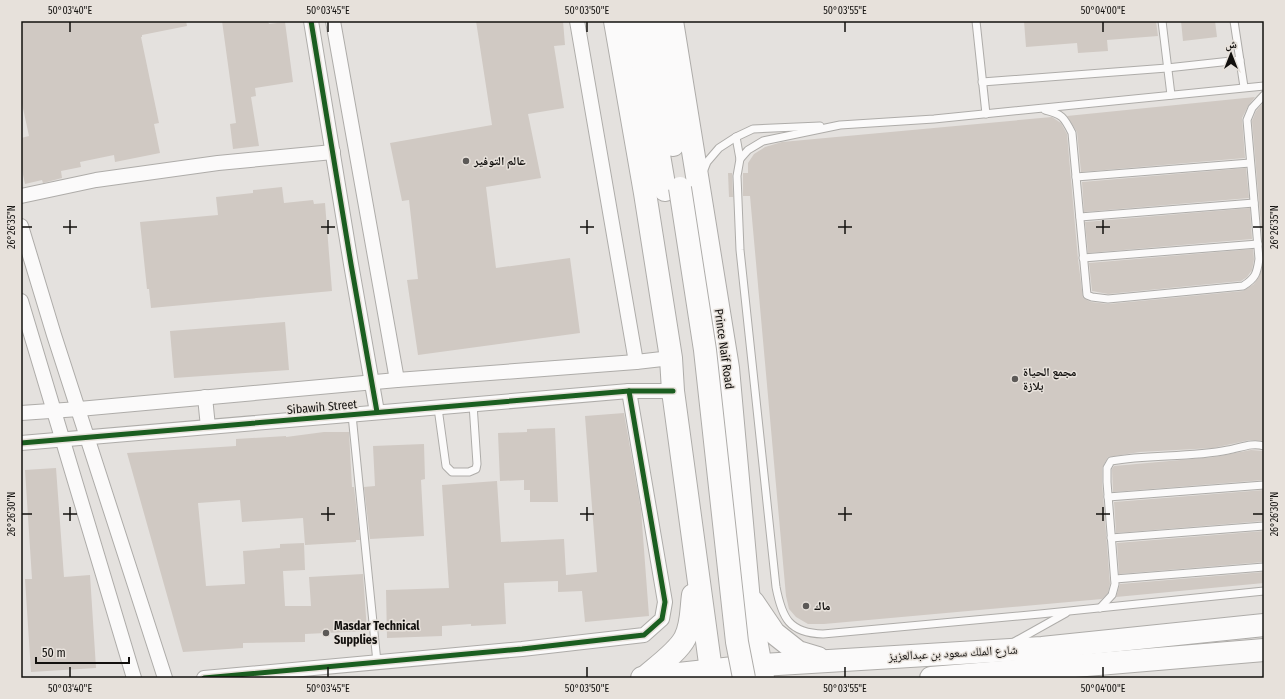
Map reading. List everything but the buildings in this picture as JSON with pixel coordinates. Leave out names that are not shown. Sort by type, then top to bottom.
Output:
[{"type":"main road","points":[[615,21],[645,193],[670,358],[673,391],[696,558],[717,675]]},
{"type":"main road","points":[[636,21],[681,186],[691,353],[724,646],[717,675]]},
{"type":"main road","points":[[653,21],[681,186],[705,350],[738,642],[744,678]]},
{"type":"main road","name":"Prince Naif Road","points":[[672,21],[681,186],[728,368],[749,595],[762,671]]},
{"type":"main road","points":[[643,678],[670,656],[684,639],[690,622],[696,558]]},
{"type":"main road","points":[[749,595],[774,633],[798,652],[825,661]]},
{"type":"main road","name":"شارع الملك سعود بن عبدالعزيز","points":[[643,678],[717,675],[762,671],[825,661],[1042,648],[1264,625]]},
{"type":"main road","name":"شارع الملك سعود بن عبدالعزيز","points":[[931,678],[1264,650]]},
{"type":"street","points":[[311,21],[377,412]]},
{"type":"street","points":[[333,21],[397,380]]},
{"type":"street","points":[[577,21],[636,362]]},
{"type":"street","points":[[21,196],[96,180],[218,163],[333,152]]},
{"type":"street","points":[[21,226],[54,335],[165,678]]},
{"type":"street","points":[[21,301],[134,678]]},
{"type":"street","name":"Sibawih Street","points":[[21,413],[372,382],[636,362],[670,358]]},
{"type":"street","points":[[204,678],[522,649],[644,635],[662,619],[665,602],[629,391]]},
{"type":"street","name":"Sibawih Street","points":[[21,443],[629,391],[673,391]]},
{"type":"street","points":[[205,397],[208,427]]},
{"type":"lane","points":[[976,21],[986,114]]},
{"type":"lane","points":[[1162,21],[1171,95]]},
{"type":"lane","points":[[1234,21],[1244,88]]},
{"type":"lane","points":[[982,82],[1167,68],[1240,60]]},
{"type":"lane","points":[[681,186],[707,162],[719,148],[736,137],[753,129],[840,126],[986,114],[1039,108],[1067,105],[1262,86],[1264,96],[1252,108],[1247,120],[1259,259],[1257,272],[1252,280],[1244,286],[1108,299],[1092,297],[1087,294],[1072,133],[1066,120],[1057,113],[1039,108]]},
{"type":"lane","points":[[1066,120],[1067,105]]},
{"type":"lane","points":[[740,159],[748,150],[763,141],[840,126]]},
{"type":"lane","points":[[736,137],[740,159],[738,176],[740,250],[776,587],[780,607],[785,618],[796,628],[809,633],[823,634],[1264,591]]},
{"type":"lane","points":[[1076,176],[1250,163]]},
{"type":"lane","points":[[1080,217],[1254,203]]},
{"type":"lane","points":[[1084,258],[1258,244]]},
{"type":"lane","points":[[438,408],[446,466],[452,472],[469,472],[476,468],[477,464],[473,404]]},
{"type":"lane","points":[[352,415],[377,662]]},
{"type":"lane","points":[[1100,608],[1112,595],[1115,584],[1107,468],[1111,461],[1150,456],[1174,457],[1202,454],[1249,445],[1264,446]]},
{"type":"lane","points":[[1108,497],[1264,485]]},
{"type":"lane","points":[[1111,538],[1264,526]]},
{"type":"lane","points":[[1115,579],[1264,567]]},
{"type":"lane","points":[[999,650],[1069,611]]},
{"type":"cycle path","points":[[311,21],[377,412]]},
{"type":"cycle path","points":[[21,443],[629,391],[673,391]]},
{"type":"cycle path","points":[[204,678],[522,649],[644,635],[662,619],[665,602],[629,391]]},
{"type":"place","name":"عالم التوفير","points":[[466,161]]},
{"type":"place","name":"مجمع الحياة بلازة","points":[[1015,379]]},
{"type":"place","name":"ماك","points":[[806,606]]},
{"type":"place","name":"Masdar Technical Supplies","points":[[326,633]]}]
